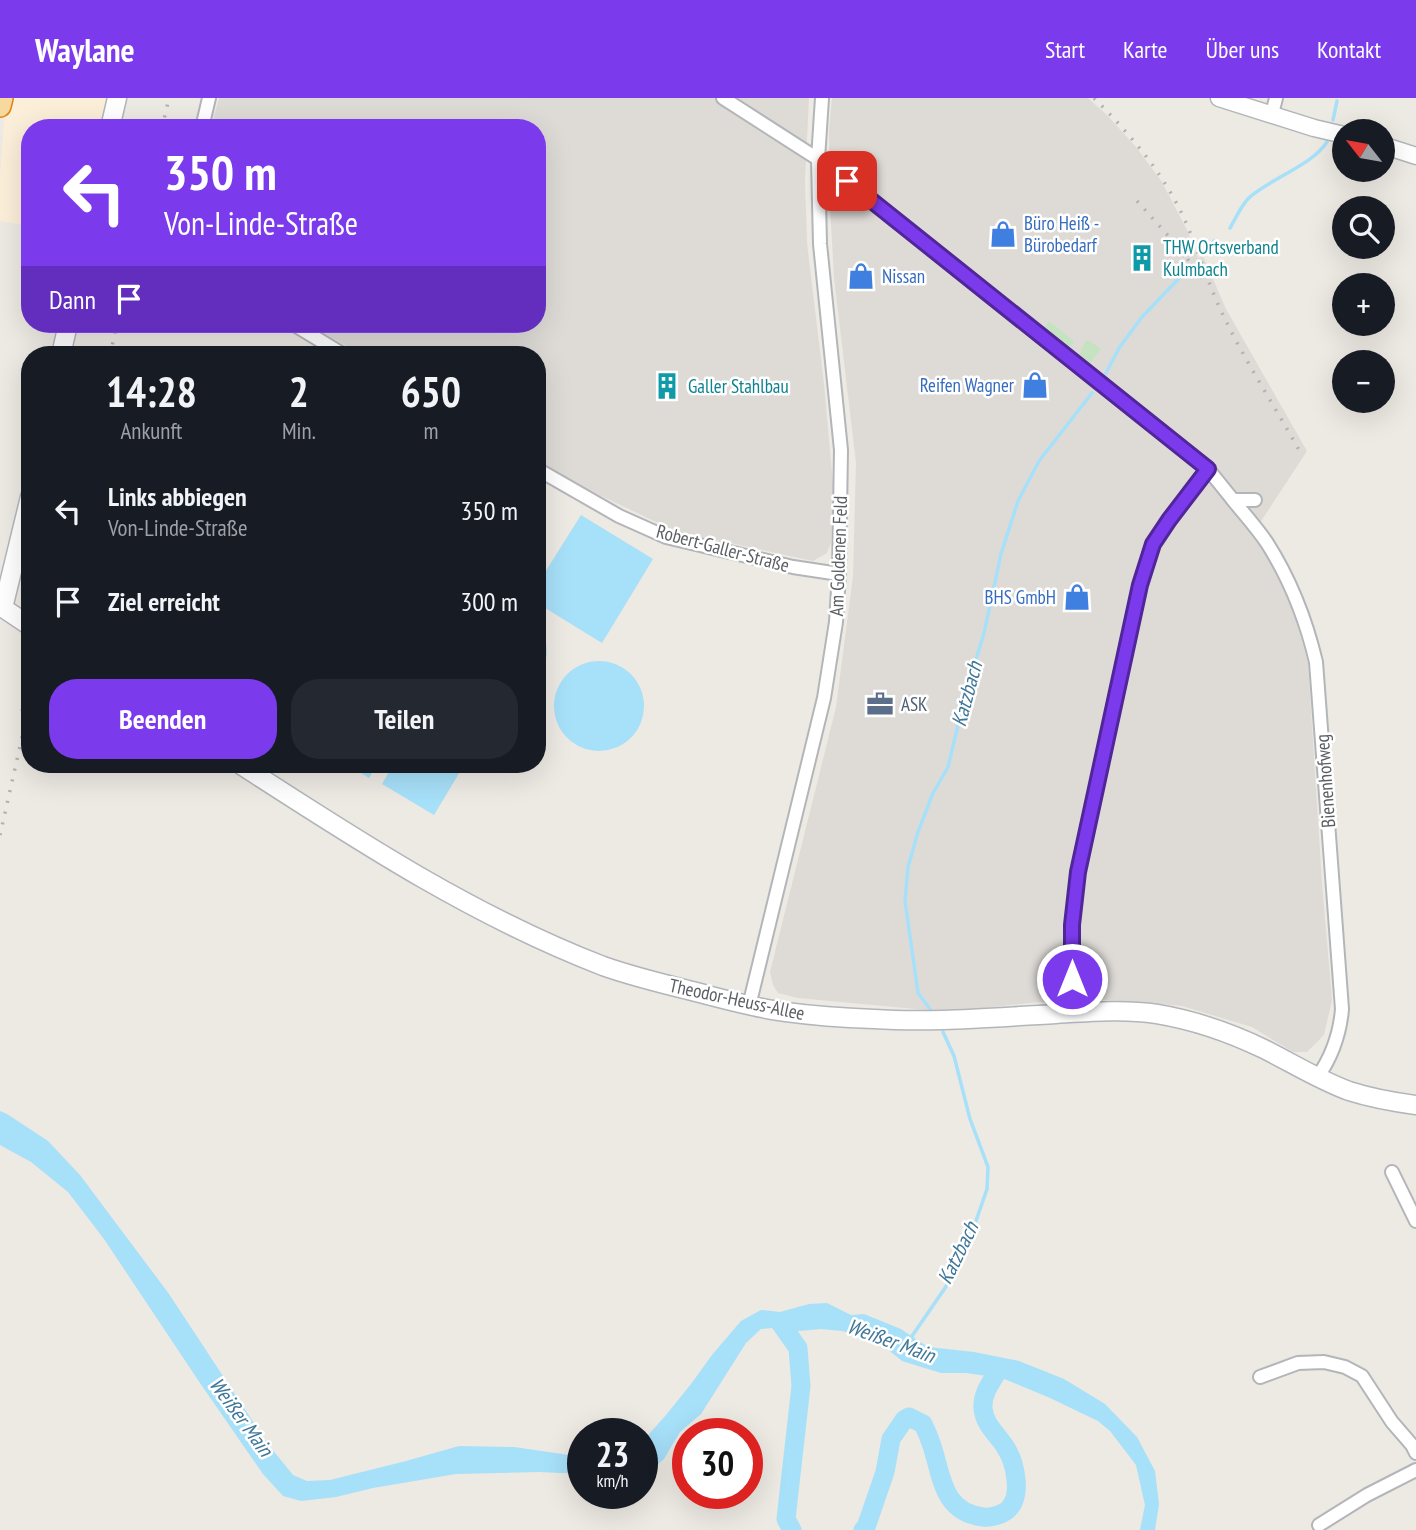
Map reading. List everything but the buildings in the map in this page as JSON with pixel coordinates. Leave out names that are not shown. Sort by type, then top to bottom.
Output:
[{"type":"highway","points":[[0,106],[2,98]]},
{"type":"main road","points":[[112,119],[117,98]]},
{"type":"main road","points":[[21,533],[2,607],[21,620]]},
{"type":"main road","name":"Theodor-Heuss-Allee","points":[[253,773],[350,836],[447,893],[513,927],[605,966],[666,985],[749,1006],[807,1014],[910,1022],[1071,1013],[1156,1014],[1227,1033],[1317,1078],[1348,1090],[1387,1102],[1416,1105]]},
{"type":"street","points":[[204,119],[209,98]]},
{"type":"street","name":"Bienenhofweg","points":[[723,98],[818,159],[1208,469],[1266,542],[1290,585],[1308,627],[1316,662],[1342,1009],[1340,1027],[1324,1068],[1317,1078]]},
{"type":"street","name":"Am Goldenen Feld","points":[[749,1006],[824,698],[836,622],[841,450],[820,244],[818,159],[822,98]]},
{"type":"street","points":[[1219,98],[1332,132]]},
{"type":"street","points":[[1272,114],[1276,98]]},
{"type":"street","points":[[1395,149],[1416,156]]},
{"type":"street","points":[[308,333],[329,346]]},
{"type":"street","points":[[1071,1013],[1072,925],[1078,872],[1140,585],[1153,544],[1208,469]]},
{"type":"street","name":"Robert-Galler-Straße","points":[[546,474],[619,516],[666,537],[783,565],[839,574]]},
{"type":"street","points":[[1233,500],[1255,500]]},
{"type":"street","points":[[1392,1172],[1416,1221]]},
{"type":"street","points":[[1260,1377],[1298,1363],[1324,1362],[1345,1367],[1362,1376],[1416,1453]]},
{"type":"street","points":[[1319,1525],[1367,1495],[1416,1470]]},
{"type":"shaded area","points":[[6,98],[110,98],[105,119],[21,119],[21,224],[0,221],[0,175]]},
{"type":"shaded area","points":[[219,98],[809,98],[805,180],[807,243],[833,484],[831,542],[827,553],[813,561],[675,531],[572,482],[546,466],[546,346],[346,346],[323,333],[546,333],[546,119],[213,119]]},
{"type":"shaded area","points":[[832,98],[1088,98],[1136,147],[1162,182],[1198,258],[1203,256],[1226,309],[1307,451],[1252,535],[1282,584],[1308,663],[1332,1000],[1324,1035],[1307,1052],[1293,1052],[1252,1027],[1182,1006],[1107,1000],[1040,1002],[947,1012],[798,998],[778,993],[773,985],[770,972],[836,707],[853,576],[856,463],[834,278],[829,131]]},
{"type":"green space","points":[[1049,321],[1074,341],[1071,346],[1045,327]]},
{"type":"green space","points":[[1086,341],[1101,349],[1090,363],[1079,354]]},
{"type":"water","points":[[581,515],[653,559],[602,643],[546,609],[546,571]]},
{"type":"water","points":[[599,661],[616,665],[631,674],[640,689],[644,706],[640,723],[631,738],[616,747],[599,751],[582,747],[567,738],[558,723],[554,706],[558,689],[567,674],[582,665]]},
{"type":"water","points":[[388,773],[459,773],[434,815],[382,784]]},
{"type":"water","name":"Weißer Main","points":[[0,1111],[48,1141],[80,1175],[169,1294],[267,1443],[293,1475],[307,1481],[330,1480],[459,1446],[514,1447],[567,1455],[567,1473],[456,1474],[336,1497],[301,1501],[283,1496],[263,1474],[104,1239],[68,1192],[31,1162],[0,1145]]},
{"type":"water","name":"Weißer Main","points":[[827,1303],[851,1315],[864,1314],[901,1329],[928,1347],[1019,1361],[1064,1379],[1105,1404],[1137,1437],[1155,1471],[1159,1504],[1155,1530],[1140,1530],[1145,1505],[1136,1465],[1110,1431],[1098,1421],[1002,1378],[941,1373],[902,1361],[886,1348],[859,1335],[842,1331],[821,1329],[778,1333],[772,1328],[761,1329],[746,1343],[701,1414],[696,1418],[672,1418],[672,1446],[658,1464],[658,1424],[741,1321],[761,1310],[780,1312],[809,1304]]},
{"type":"waterway","name":"Katzbach","points":[[1333,119],[1337,101]]},
{"type":"waterway","name":"Katzbach","points":[[1230,228],[1251,196],[1312,157],[1327,142]]},
{"type":"waterway","name":"Katzbach","points":[[1203,253],[1214,241]]},
{"type":"waterway","name":"Katzbach","points":[[1106,373],[1119,348],[1142,317],[1187,270]]},
{"type":"waterway","name":"Katzbach","points":[[930,1009],[918,993],[905,901],[908,867],[933,793],[948,767],[984,633],[1001,554],[1018,501],[1039,461],[1092,393]]},
{"type":"waterway","name":"Katzbach","points":[[910,1339],[945,1288],[960,1259],[987,1189],[988,1167],[970,1119],[954,1056],[943,1032]]},
{"type":"waterway","points":[[781,1324],[798,1348],[801,1386],[786,1519],[792,1530]]},
{"type":"waterway","points":[[863,1530],[885,1472],[891,1439],[909,1417],[923,1424],[945,1490],[959,1508],[969,1514],[983,1517],[998,1515],[1009,1509],[1016,1490],[1014,1466],[1011,1457],[988,1424],[983,1408],[986,1392],[999,1369]]},
{"type":"railway","points":[[164,119],[169,98]]},
{"type":"railway","points":[[1094,98],[1142,152],[1173,196],[1223,315],[1299,450]]},
{"type":"railway","points":[[1137,201],[1181,250],[1202,279]]},
{"type":"railway","points":[[112,346],[115,333]]},
{"type":"railway","points":[[0,835],[21,742]]},
{"type":"place","name":"Büro Heiß - Bürobedarf","points":[[1003,234]]},
{"type":"place","name":"THW Ortsverband Kulmbach","points":[[1142,258]]},
{"type":"place","name":"Nissan","points":[[861,276]]},
{"type":"place","name":"Reifen Wagner","points":[[1035,385]]},
{"type":"place","name":"Galler Stahlbau","points":[[667,386]]},
{"type":"place","name":"BHS GmbH","points":[[1077,597]]},
{"type":"place","name":"ASK","points":[[880,704]]},
{"type":"route","points":[[847,181],[1208,469],[1153,544],[1140,585],[1078,872],[1072,925],[1072,979]]}]
